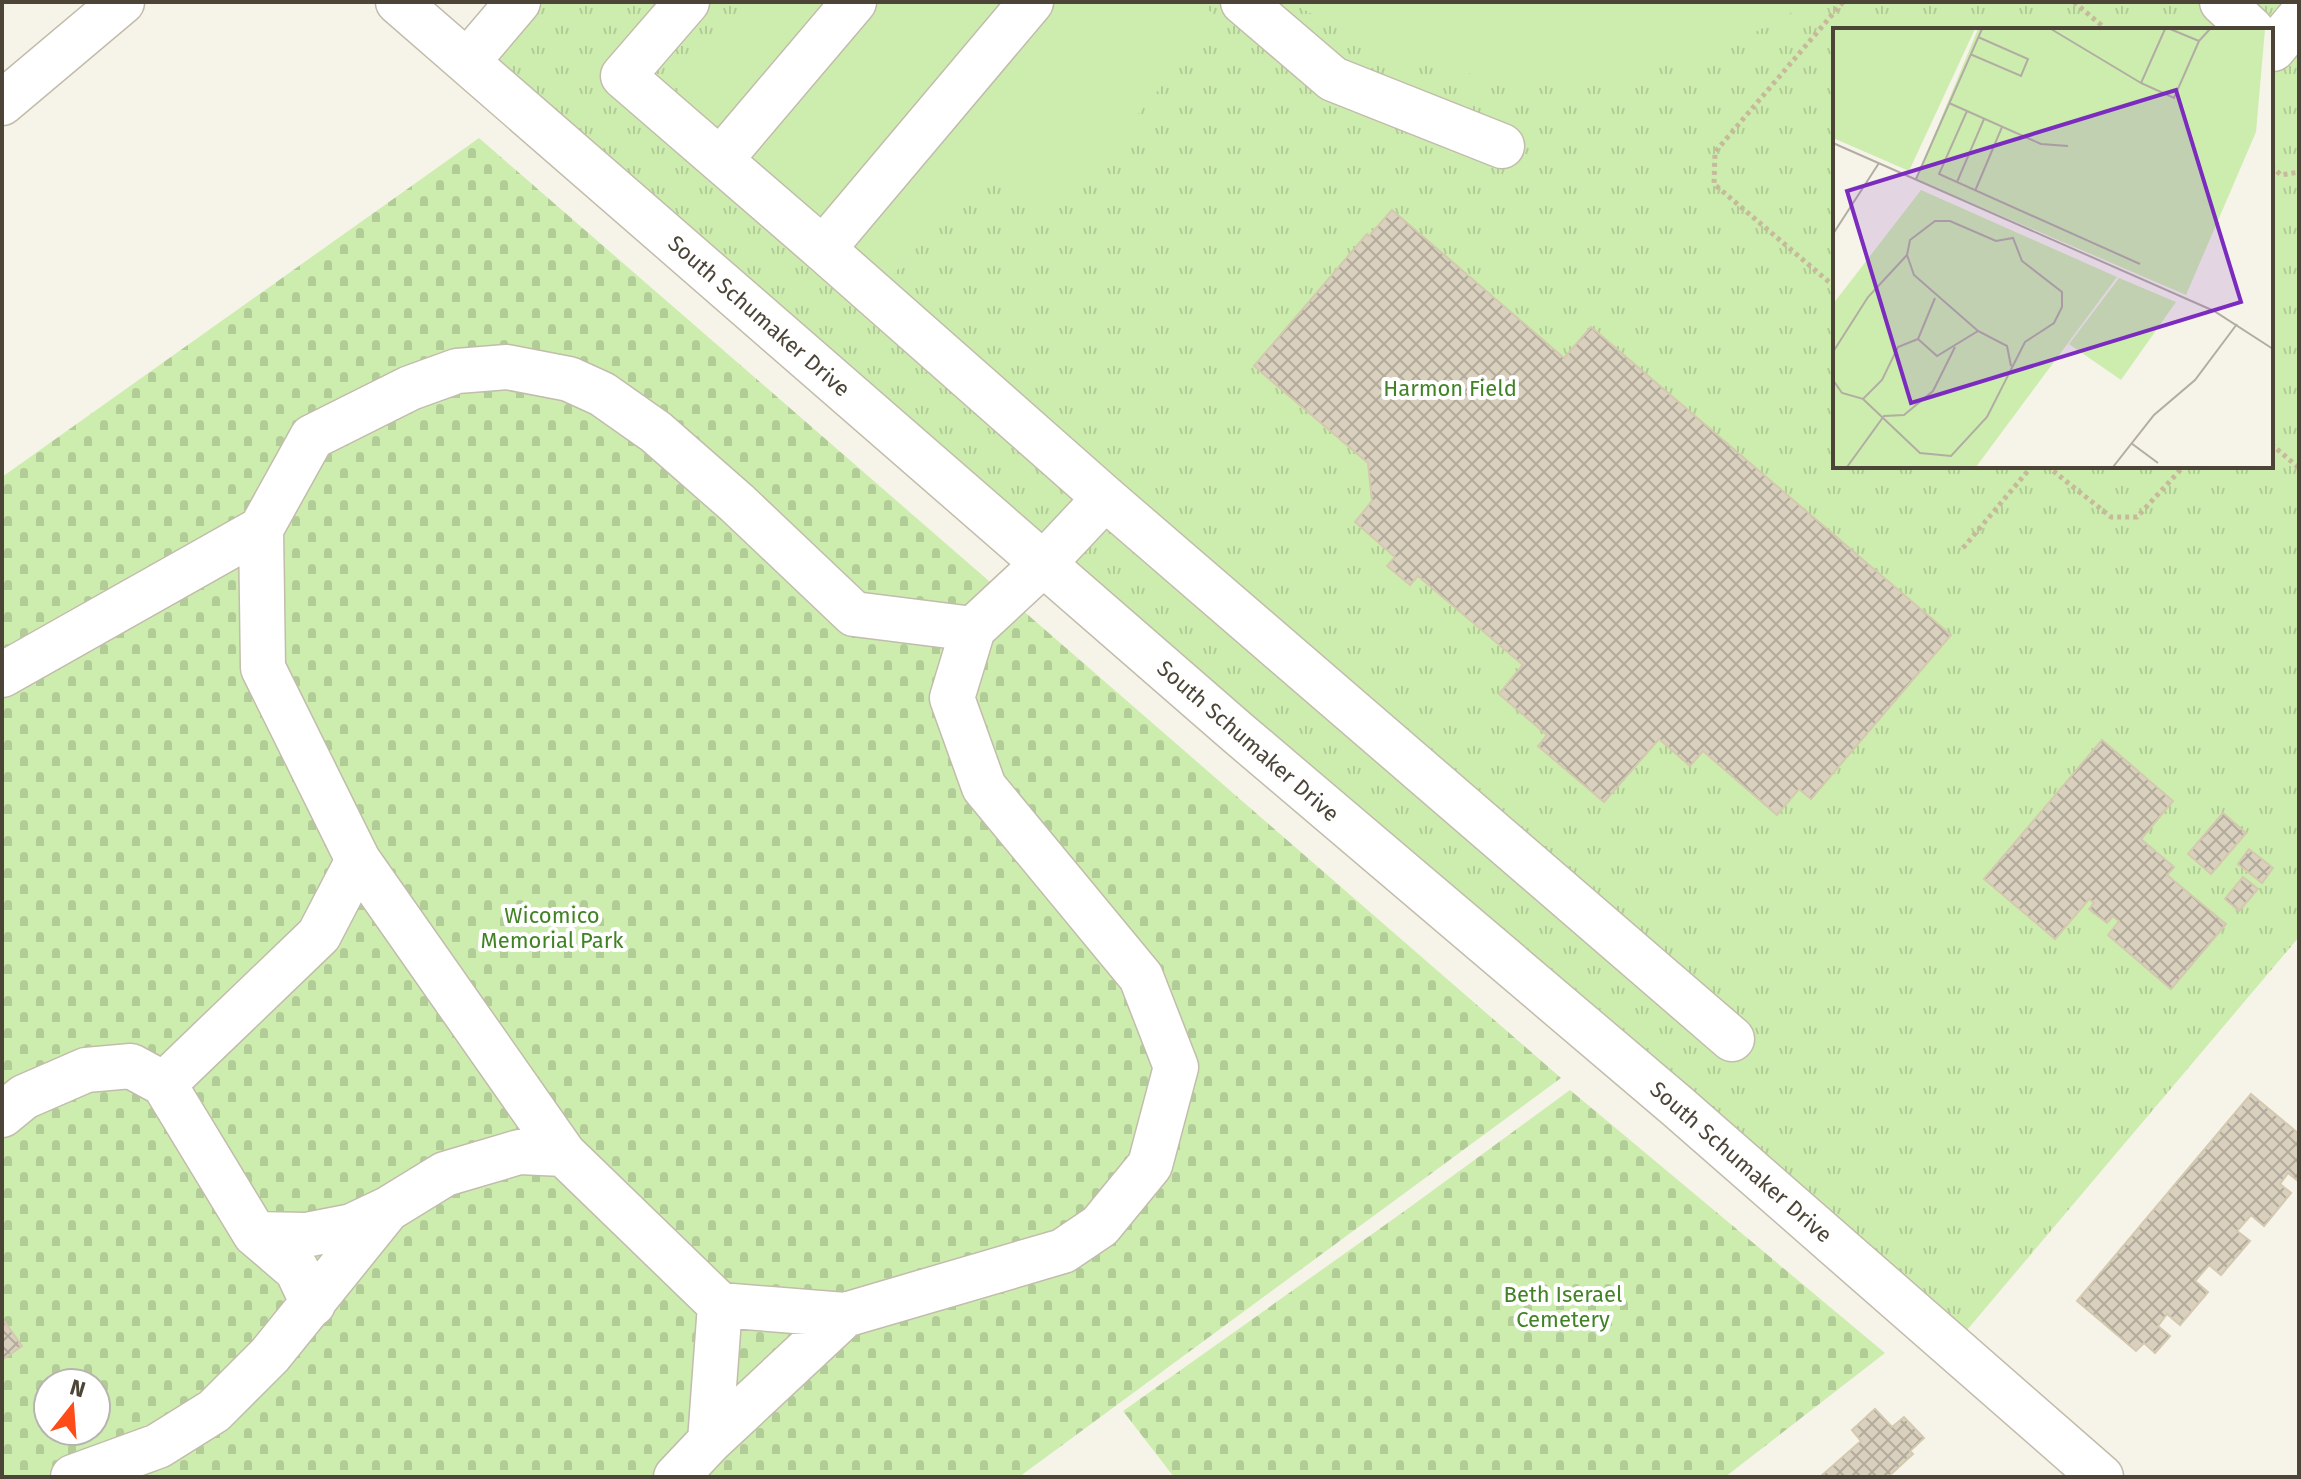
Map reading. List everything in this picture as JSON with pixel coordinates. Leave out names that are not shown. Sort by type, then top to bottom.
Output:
[{"type":"street","points":[[2,103],[122,2]]},
{"type":"street","name":"South Schumaker Drive","points":[[398,2],[1238,733],[1677,1106],[2101,1477]]},
{"type":"street","points":[[467,62],[518,2]]},
{"type":"street","points":[[687,2],[623,76],[1105,498],[1732,1039]]},
{"type":"street","points":[[720,160],[854,2]]},
{"type":"street","points":[[823,249],[1031,2]]},
{"type":"street","points":[[1243,2],[1333,79],[1502,146]]},
{"type":"street","points":[[2222,2],[2250,28]]},
{"type":"street","points":[[2273,49],[2299,18]]},
{"type":"street","points":[[973,629],[854,614],[737,503],[656,432],[602,394],[569,379],[507,367],[457,371],[410,388],[312,437],[261,529],[263,668],[358,860],[564,1154],[720,1305],[845,1315],[1063,1251],[1100,1226],[1150,1165],[1176,1067],[1141,977],[984,787],[952,698],[973,629],[1044,563],[1105,498]]},
{"type":"street","points":[[2,675],[261,529]]},
{"type":"street","points":[[164,1084],[319,935],[358,860]]},
{"type":"street","points":[[2,1115],[24,1097],[86,1070],[131,1066],[164,1084],[255,1234],[297,1270],[313,1304]]},
{"type":"street","points":[[255,1234],[306,1235],[352,1226],[388,1209],[445,1174],[519,1152],[564,1154]]},
{"type":"street","points":[[73,1477],[158,1446],[214,1411],[270,1355],[388,1209]]},
{"type":"street","points":[[710,1441],[720,1305]]},
{"type":"street","points":[[676,1477],[710,1441],[845,1315]]},
{"type":"path","points":[[1833,285],[1714,184],[1715,152],[1843,2]]},
{"type":"path","points":[[2074,2],[2105,28]]},
{"type":"path","points":[[2273,168],[2281,175],[2299,172]]},
{"type":"path","points":[[2273,446],[2299,468]]},
{"type":"path","points":[[1963,548],[2030,468]]},
{"type":"path","points":[[2050,468],[2111,517],[2137,517],[2182,468]]},
{"type":"green space","name":"Harmon Field","points":[[516,2],[2299,2],[2299,937],[1967,1330],[467,62]]},
{"type":"green space","points":[[754,2],[1199,2],[1219,19],[1044,224],[982,172],[881,289],[665,105]]},
{"type":"green space","points":[[1293,2],[1808,2],[1748,36],[1684,60],[1617,75],[1550,80],[1482,75],[1416,61],[1353,37]]},
{"type":"green space","name":"Wicomico Memorial Park","points":[[479,138],[1561,1078],[1019,1477],[2,1477],[2,477]]},
{"type":"green space","name":"Beth Iserael Cemetery","points":[[1570,1090],[1885,1353],[1725,1477],[1174,1477],[1123,1411]]},
{"type":"building","points":[[1392,210],[1564,358],[1591,327],[1951,635],[1811,799],[1799,789],[1777,815],[1703,751],[1690,766],[1659,739],[1604,802],[1538,746],[1547,735],[1499,694],[1523,665],[1418,576],[1410,585],[1387,566],[1395,557],[1355,522],[1372,501],[1368,463],[1254,366],[1367,234],[1369,236]]},
{"type":"building","points":[[2102,740],[2173,801],[2141,839],[2174,867],[2167,875],[2226,924],[2171,989],[2108,935],[2119,921],[2113,916],[2107,923],[2089,909],[2094,903],[2089,899],[2055,939],[1984,879]]},
{"type":"building","points":[[2223,813],[2246,833],[2211,874],[2188,854]]},
{"type":"building","points":[[2249,849],[2273,868],[2262,883],[2238,864]]},
{"type":"building","points":[[2243,877],[2258,889],[2239,911],[2225,899]]},
{"type":"building","points":[[2251,1094],[2299,1134],[2299,1182],[2288,1173],[2280,1184],[2291,1193],[2264,1226],[2251,1215],[2237,1231],[2250,1241],[2221,1275],[2209,1265],[2195,1281],[2208,1292],[2180,1325],[2167,1314],[2158,1326],[2170,1336],[2155,1353],[2144,1343],[2136,1351],[2077,1301]]},
{"type":"building","points":[[5,1322],[22,1346],[2,1360],[2,1325]]},
{"type":"building","points":[[1875,1409],[1892,1427],[1904,1417],[1924,1438],[1910,1451],[1913,1454],[1888,1477],[1820,1477],[1861,1441],[1852,1430]]}]
